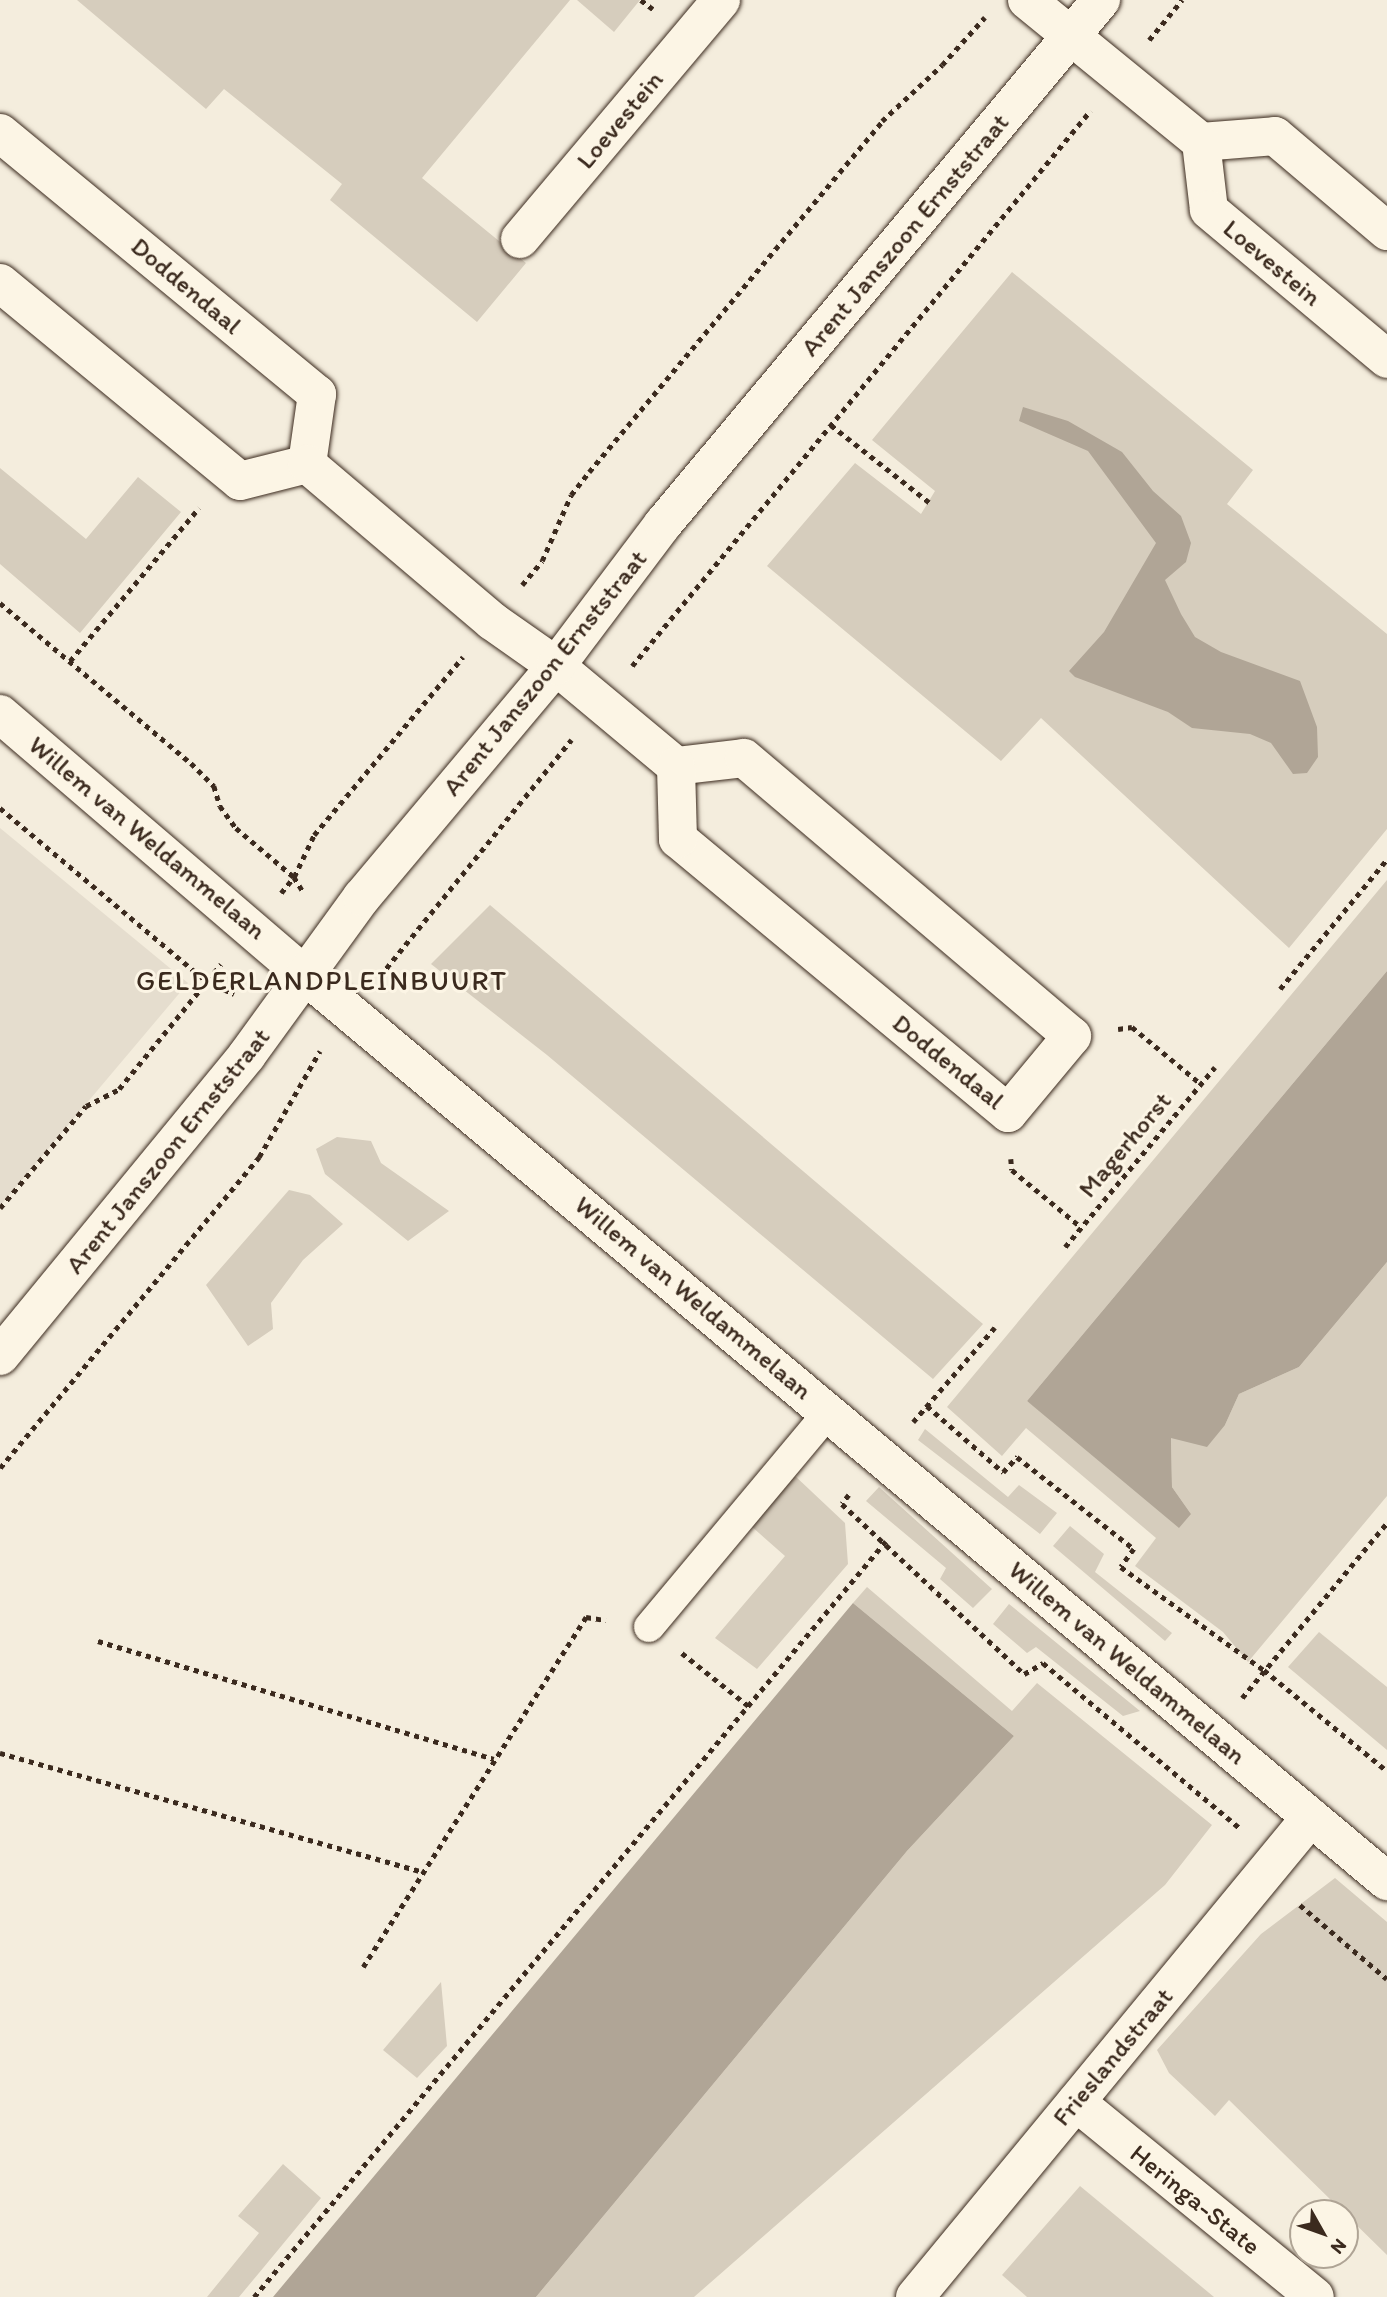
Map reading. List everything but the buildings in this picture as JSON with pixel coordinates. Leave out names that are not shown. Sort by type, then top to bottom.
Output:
[{"type":"street","name":"Loevestein","points":[[520,239],[721,0]]},
{"type":"street","name":"Arent Janszoon Ernststraat","points":[[0,1356],[279,1014],[362,897],[556,666],[663,524],[1101,0]]},
{"type":"street","points":[[1009,5],[1072,35],[1201,142],[1275,136],[1387,231]]},
{"type":"street","name":"Doddendaal","points":[[0,133],[317,394],[307,464]]},
{"type":"street","name":"Loevestein","points":[[1201,142],[1209,210],[1387,359]]},
{"type":"street","points":[[0,283],[240,481],[307,464],[492,621],[556,666],[676,766],[744,758],[1072,1036]]},
{"type":"street","name":"Willem van Weldammelaan","points":[[0,714],[252,927],[306,976],[1387,1881]]},
{"type":"street","name":"Doddendaal","points":[[676,766],[678,839],[1008,1113],[1072,1036]]},
{"type":"street","name":"Frieslandstraat","points":[[927,2293],[1076,2102],[1311,1817]]},
{"type":"street","name":"Heringa-State","points":[[1076,2102],[1315,2297]]},
{"type":"lane","points":[[649,1627],[829,1412]]},
{"type":"path","points":[[0,1209],[86,1106],[119,1089],[294,877],[314,835],[542,561],[571,495],[882,121],[1009,5]]},
{"type":"path","points":[[831,425],[929,502]]},
{"type":"path","points":[[70,661],[229,472]]},
{"type":"path","points":[[0,603],[191,763],[214,786],[220,806],[236,828],[294,877],[332,940]]},
{"type":"path","points":[[0,808],[206,981],[279,1014]]},
{"type":"path","points":[[1280,989],[1387,859]]},
{"type":"path","points":[[1072,1036],[1132,1027],[1201,1084]]},
{"type":"path","name":"Magerhorst","points":[[1065,1247],[1215,1067]]},
{"type":"path","points":[[1008,1113],[1012,1170],[1082,1227]]},
{"type":"path","points":[[995,1327],[842,1504],[886,1541],[1024,1674],[1043,1663],[1270,1867],[1387,1979]]},
{"type":"path","points":[[927,1406],[1003,1472],[1017,1457],[1134,1549],[1121,1567],[1265,1670],[1387,1771]]},
{"type":"path","points":[[1212,1734],[1387,1523]]},
{"type":"path","points":[[254,2297],[886,1541]]},
{"type":"path","points":[[98,1640],[494,1759]]},
{"type":"path","points":[[363,1967],[529,1704]]},
{"type":"path","points":[[0,1753],[422,1872]]},
{"type":"shaded area","points":[[77,0],[570,0],[422,178],[526,263],[477,322],[330,200],[342,184],[224,89],[206,109]]},
{"type":"shaded area","points":[[577,0],[640,0],[614,32]]},
{"type":"shaded area","points":[[1012,272],[1253,470],[1227,504],[1387,634],[1387,829],[1289,948],[1041,718],[1001,761],[767,566],[855,463],[921,514],[935,491],[872,440]]},
{"type":"shaded area","points":[[1023,407],[1068,421],[1122,452],[1153,491],[1181,516],[1191,543],[1186,562],[1165,580],[1181,614],[1195,637],[1221,652],[1300,681],[1317,727],[1318,757],[1307,773],[1293,774],[1271,743],[1250,734],[1192,728],[1168,712],[1075,677],[1069,671],[1104,632],[1156,543],[1088,451],[1019,421]]},
{"type":"shaded area","points":[[0,468],[86,539],[138,477],[181,512],[80,633],[0,564]]},
{"type":"shaded area","points":[[0,828],[188,983],[0,1206]]},
{"type":"shaded area","points":[[1387,880],[1387,971],[1027,1401],[1191,1514],[1172,1487],[1171,1437],[1225,1425],[1239,1394],[1299,1367],[1387,1262],[1387,1496],[1248,1662],[1223,1632],[1135,1566],[1156,1538],[1026,1428],[1002,1456],[947,1407]]},
{"type":"shaded area","points":[[490,905],[983,1324],[933,1379],[547,1055],[431,964]]},
{"type":"shaded area","points":[[1387,971],[1387,1262],[1299,1367],[1239,1394],[1225,1425],[1207,1447],[1171,1438],[1172,1487],[1191,1514],[1179,1528],[1027,1401]]},
{"type":"shaded area","points":[[337,1137],[371,1141],[381,1163],[449,1211],[408,1241],[325,1174],[316,1149]]},
{"type":"shaded area","points":[[289,1190],[310,1195],[343,1224],[303,1260],[271,1303],[273,1329],[248,1346],[206,1285]]},
{"type":"shaded area","points":[[925,1429],[1008,1497],[1019,1485],[1057,1513],[1040,1534],[918,1440]]},
{"type":"shaded area","points":[[794,1475],[845,1523],[848,1564],[757,1669],[715,1638],[785,1556],[750,1525]]},
{"type":"shaded area","points":[[879,1487],[992,1589],[973,1608],[940,1579],[946,1568],[866,1501]]},
{"type":"shaded area","points":[[1070,1526],[1104,1554],[1095,1572],[1172,1633],[1165,1641],[1053,1546]]},
{"type":"shaded area","points":[[867,1587],[1012,1711],[1037,1683],[1212,1825],[1165,1885],[694,2297],[536,2297],[907,1851],[1014,1736],[853,1603]]},
{"type":"shaded area","points":[[853,1603],[1014,1736],[907,1851],[536,2297],[273,2297]]},
{"type":"shaded area","points":[[1009,1604],[1140,1711],[1123,1716],[1036,1647],[1027,1653],[993,1624]]},
{"type":"shaded area","points":[[1319,1632],[1387,1687],[1387,1750],[1288,1667]]},
{"type":"shaded area","points":[[1335,1878],[1387,1922],[1387,2255],[1359,2228],[1359,2199],[1330,2199],[1229,2100],[1215,2116],[1169,2073],[1157,2050],[1261,1934]]},
{"type":"shaded area","points":[[441,1982],[447,2046],[417,2078],[383,2050]]},
{"type":"shaded area","points":[[283,2164],[321,2198],[239,2297],[207,2297],[259,2233],[238,2216]]},
{"type":"shaded area","points":[[1080,2186],[1214,2297],[1027,2297],[1002,2275]]},
{"type":"district","name":"GELDERLANDPLEINBUURT","points":[[322,980]]}]
